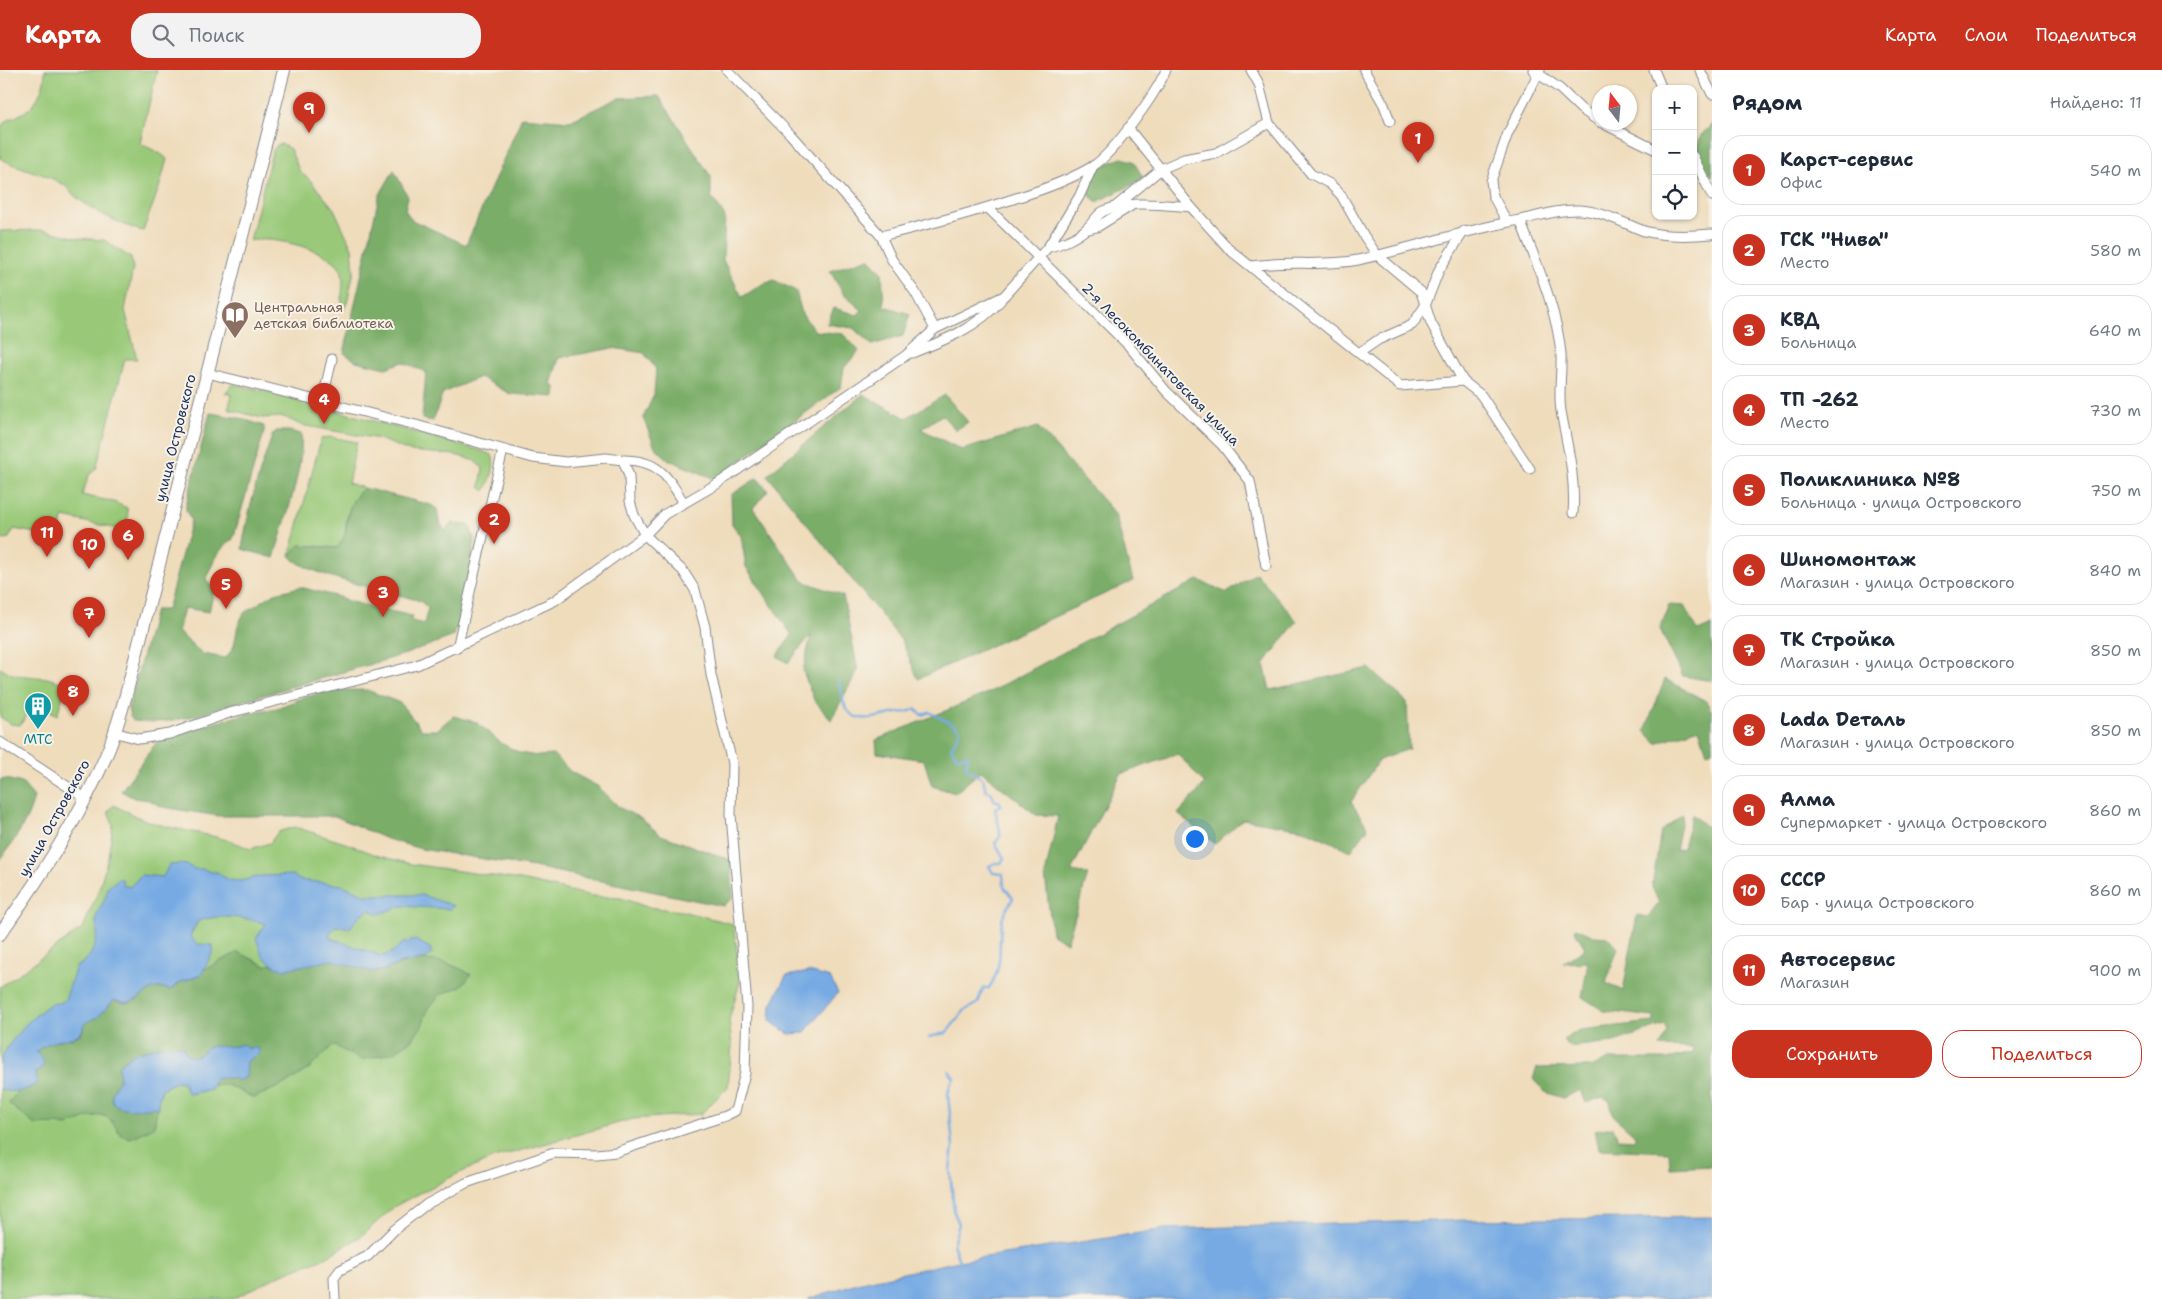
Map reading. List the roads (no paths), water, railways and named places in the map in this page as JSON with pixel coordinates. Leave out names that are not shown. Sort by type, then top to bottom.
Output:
[{"type":"main road","name":"улица Островского","points":[[0,934],[55,851],[85,798],[114,732],[126,695],[284,70]]},
{"type":"street","points":[[727,70],[790,134],[881,236],[892,260],[915,292],[935,329]]},
{"type":"street","points":[[881,236],[937,223],[988,208],[1048,188],[1093,166],[1109,153],[1165,73],[1174,70]]},
{"type":"street","points":[[1252,70],[1259,84],[1270,123],[1311,174],[1330,184],[1341,195],[1377,255],[1421,292],[1445,351],[1463,381],[1481,396],[1530,469]]},
{"type":"street","points":[[1364,70],[1384,105],[1390,121]]},
{"type":"street","points":[[1654,70],[1660,85]]},
{"type":"street","points":[[1700,70],[1712,94]]},
{"type":"street","points":[[1507,222],[1493,196],[1491,181],[1508,133],[1537,71],[1592,116]]},
{"type":"street","points":[[1085,230],[1101,213],[1115,207],[1161,169],[1184,159],[1216,154],[1270,123]]},
{"type":"street","points":[[1128,128],[1191,207],[1230,250],[1400,386],[1463,381]]},
{"type":"street","points":[[1616,130],[1652,148]]},
{"type":"street","points":[[1697,163],[1709,185],[1712,196]]},
{"type":"street","points":[[905,356],[970,328],[992,310],[1048,247],[1079,197],[1093,166]]},
{"type":"street","points":[[1697,178],[1709,185]]},
{"type":"street","points":[[1115,207],[1150,204],[1191,207]]},
{"type":"street","points":[[1048,247],[1058,245],[1085,230],[1105,222],[1131,206]]},
{"type":"street","name":"2-я Лесокомбинатовская улица","points":[[988,208],[1128,346],[1166,391],[1222,445],[1250,480],[1266,566]]},
{"type":"street","points":[[1252,266],[1266,264],[1328,264],[1357,260],[1464,231],[1562,211],[1580,210],[1600,213],[1646,231],[1669,234],[1712,234]]},
{"type":"street","points":[[1520,220],[1550,302],[1561,353],[1560,409],[1571,460],[1574,498],[1573,513]]},
{"type":"street","points":[[1360,353],[1378,340],[1412,325],[1426,306],[1439,270],[1464,231]]},
{"type":"street","points":[[114,732],[139,739],[170,734],[229,713],[417,665],[457,648],[554,601],[645,535],[665,514],[717,484],[905,356],[935,329],[1004,296]]},
{"type":"street","points":[[322,402],[332,359]]},
{"type":"street","points":[[207,373],[416,425],[533,458],[566,462],[606,458],[635,460],[655,466],[668,476],[684,504]]},
{"type":"street","points":[[457,648],[503,450]]},
{"type":"street","points":[[335,1299],[334,1278],[340,1270],[368,1256],[394,1230],[427,1204],[466,1183],[554,1153],[598,1154],[616,1152],[735,1111],[744,1073],[747,1006],[731,815],[732,763],[711,675],[704,627],[695,590],[683,570],[645,535],[634,514],[630,501],[629,476],[623,460]]},
{"type":"street","points":[[0,742],[85,798]]},
{"type":"water","points":[[180,864],[194,869],[217,872],[228,880],[240,881],[262,876],[293,875],[299,880],[342,885],[366,895],[422,895],[454,906],[449,909],[402,906],[379,914],[370,910],[360,915],[350,928],[336,926],[330,933],[330,938],[382,956],[391,953],[403,943],[415,940],[430,948],[432,954],[423,960],[402,963],[381,971],[372,972],[332,960],[286,969],[278,968],[263,957],[256,938],[266,924],[232,917],[198,921],[190,936],[197,944],[213,945],[213,952],[201,975],[181,982],[170,990],[155,988],[131,1002],[114,1000],[98,1017],[85,1023],[78,1035],[43,1046],[36,1052],[44,1061],[43,1066],[36,1072],[37,1083],[19,1091],[4,1091],[0,1089],[0,1063],[7,1047],[35,1016],[50,1004],[60,1003],[65,1000],[76,967],[91,954],[97,934],[96,918],[106,896],[107,888],[118,879],[122,879],[123,885],[130,887],[141,875],[163,877],[169,865]]},
{"type":"water","points":[[809,972],[830,978],[838,993],[804,1033],[789,1034],[770,1021],[771,1005],[786,976]]},
{"type":"water","points":[[243,1044],[247,1048],[258,1048],[260,1053],[247,1061],[246,1077],[237,1081],[234,1078],[216,1078],[211,1089],[189,1094],[185,1088],[185,1083],[177,1081],[162,1089],[158,1107],[129,1109],[115,1104],[112,1099],[113,1091],[120,1079],[118,1066],[132,1054],[160,1046],[179,1045],[183,1047],[187,1055],[196,1056],[201,1054],[207,1047]]},
{"type":"water","points":[[1712,1217],[1712,1299],[808,1299],[857,1283],[959,1261],[1165,1229],[1465,1220]]},
{"type":"waterway","points":[[839,681],[846,708],[850,714],[856,717],[869,718],[908,712],[915,709],[922,715],[929,712],[956,726],[960,731],[951,748],[957,757],[968,755],[966,768],[983,779],[986,791],[992,793],[994,800],[1000,802],[1001,805],[995,808],[1000,834],[995,843],[1004,858],[1001,863],[989,866],[993,873],[1003,874],[1004,887],[1013,898],[1002,920],[997,971],[989,988],[983,988],[978,1003],[965,1010],[946,1033],[929,1037]]},
{"type":"waterway","points":[[949,1071],[954,1078],[948,1095],[953,1146],[950,1170],[954,1212],[959,1224],[953,1244],[959,1261]]},
{"type":"place","name":"Алма","points":[[309,133]]},
{"type":"place","name":"Карст-сервис","points":[[1418,163]]},
{"type":"place","name":"Центральная детская библиотека","points":[[235,339]]},
{"type":"place","name":"ТП -262","points":[[324,424]]},
{"type":"place","name":"ГСК \"Нива\"","points":[[494,544]]},
{"type":"place","name":"Автосервис","points":[[47,557]]},
{"type":"place","name":"Шиномонтаж","points":[[128,560]]},
{"type":"place","name":"СССР","points":[[89,569]]},
{"type":"place","name":"Поликлиника №8","points":[[226,609]]},
{"type":"place","name":"КВД","points":[[383,617]]},
{"type":"place","name":"ТК Стройка","points":[[89,638]]},
{"type":"place","name":"Lada Dеталь","points":[[73,716]]},
{"type":"place","name":"МТС","points":[[38,730]]}]
